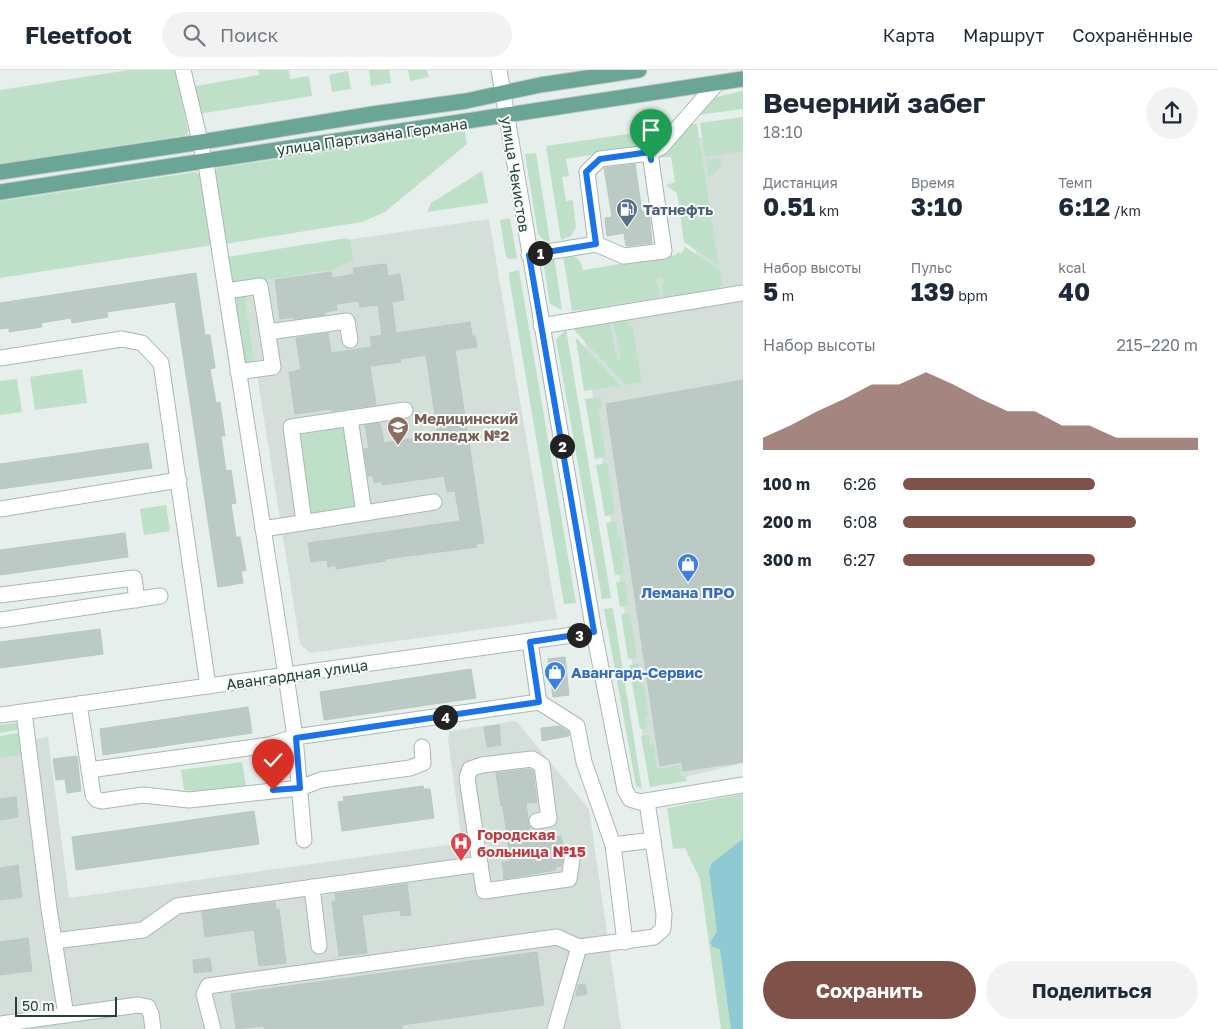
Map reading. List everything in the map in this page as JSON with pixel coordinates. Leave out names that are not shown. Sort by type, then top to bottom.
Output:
[{"type":"main road","name":"улица Партизана Германа","points":[[0,172],[466,101],[540,85],[639,70]]},
{"type":"main road","name":"улица Партизана Германа","points":[[0,192],[743,79]]},
{"type":"street","points":[[183,70],[205,161],[226,291],[296,738],[304,840]]},
{"type":"street","name":"улица Чекистов","points":[[499,70],[594,632],[625,790],[630,799],[647,802]]},
{"type":"street","points":[[596,244],[586,172],[600,159],[650,152],[662,147],[717,83]]},
{"type":"street","points":[[529,255],[596,244],[624,256],[664,251],[650,152]]},
{"type":"street","points":[[226,291],[260,286],[268,332],[273,367],[238,372]]},
{"type":"street","points":[[541,326],[743,293]]},
{"type":"street","points":[[268,332],[347,321],[350,340]]},
{"type":"street","points":[[0,358],[122,339],[142,343],[161,363],[208,686]]},
{"type":"street","points":[[304,522],[291,427],[405,410]]},
{"type":"street","points":[[350,418],[364,513]]},
{"type":"street","points":[[0,509],[179,480]]},
{"type":"street","points":[[263,529],[434,502]]},
{"type":"street","points":[[0,595],[134,578],[137,600]]},
{"type":"street","points":[[0,620],[160,596]]},
{"type":"street","name":"Авангардная улица","points":[[0,715],[594,632]]},
{"type":"street","points":[[530,642],[539,702]]},
{"type":"street","points":[[89,770],[269,745],[296,738],[539,702],[577,726],[584,762],[614,845],[626,942]]},
{"type":"street","points":[[79,704],[93,795],[97,800],[102,801],[144,795],[189,800],[300,788],[321,780],[410,768],[423,763],[422,747]]},
{"type":"street","points":[[24,712],[54,941],[66,1014]]},
{"type":"street","points":[[537,821],[549,819],[542,765],[532,759],[482,764],[470,769],[467,778],[484,891],[569,879],[572,859]]},
{"type":"street","points":[[213,1029],[204,994],[208,986],[557,937],[579,947],[654,938],[663,929],[664,914],[647,802],[743,785]]},
{"type":"street","points":[[614,845],[653,840]]},
{"type":"street","points":[[54,941],[143,930],[177,906],[480,864]]},
{"type":"street","points":[[312,887],[319,946]]},
{"type":"street","points":[[556,1029],[579,947]]},
{"type":"street","points":[[0,1024],[144,1005],[150,1010],[153,1029]]},
{"type":"shaded area","points":[[743,132],[743,763],[650,786],[577,289],[698,270],[682,140]]},
{"type":"shaded area","name":"Медицинский колледж №2","points":[[489,219],[557,619],[310,653],[300,644],[238,256]]},
{"type":"shaded area","name":"Городская больница №15","points":[[516,721],[589,809],[621,1029],[0,1029],[0,745],[48,737],[69,898],[462,843],[448,739],[450,731]]},
{"type":"green space","points":[[129,70],[175,70],[188,130],[187,135],[0,164],[0,90]]},
{"type":"green space","points":[[258,70],[287,70],[289,71],[290,79],[309,76],[312,96],[198,114],[196,86],[259,75]]},
{"type":"green space","points":[[369,70],[389,70],[391,83],[371,86]]},
{"type":"green space","points":[[408,70],[427,70],[429,77],[410,81]]},
{"type":"green space","points":[[348,71],[351,89],[332,92],[329,75]]},
{"type":"green space","points":[[743,91],[743,109],[698,115],[716,97]]},
{"type":"green space","points":[[743,117],[743,151],[705,157],[700,123]]},
{"type":"green space","points":[[690,124],[697,124],[719,266],[684,242],[677,193],[666,185],[675,182],[671,157],[660,157]]},
{"type":"green space","points":[[668,128],[657,141],[647,146],[566,159],[569,176],[562,177],[566,201],[573,200],[576,227],[571,236],[561,240],[546,146]]},
{"type":"green space","points":[[465,131],[467,144],[385,212],[362,222],[225,244],[215,171],[217,168]]},
{"type":"green space","points":[[536,153],[550,242],[544,240],[538,234],[525,154]]},
{"type":"green space","points":[[721,158],[721,165],[718,170],[708,176],[706,160]]},
{"type":"green space","points":[[482,171],[488,203],[427,212],[431,203]]},
{"type":"green space","points":[[196,172],[201,175],[213,245],[0,278],[0,201]]},
{"type":"green space","points":[[510,218],[517,258],[510,259],[506,257],[500,220]]},
{"type":"green space","points":[[347,238],[350,241],[353,261],[331,270],[238,284],[231,282],[227,257]]},
{"type":"green space","points":[[682,245],[720,270],[722,285],[720,285],[720,288],[663,297],[661,284],[664,282],[662,277],[655,279],[656,283],[658,283],[660,297],[572,311],[563,255],[576,257],[581,263],[583,270],[676,255],[678,252],[681,254],[685,248]]},
{"type":"green space","points":[[554,256],[562,310],[550,304],[544,267],[548,260]]},
{"type":"green space","points":[[519,270],[576,603],[564,604],[509,277],[510,272]]},
{"type":"green space","points":[[244,293],[255,363],[247,364],[243,362],[234,301],[236,295]]},
{"type":"green space","points":[[625,319],[633,328],[642,382],[626,385],[575,331],[574,326],[609,321],[617,360],[621,359],[613,320]]},
{"type":"green space","points":[[566,329],[611,598],[602,599],[556,340]]},
{"type":"green space","points":[[577,339],[621,386],[584,391]]},
{"type":"green space","points":[[82,369],[87,403],[35,410],[30,377]]},
{"type":"green space","points":[[17,379],[22,412],[0,415],[0,381]]},
{"type":"green space","points":[[600,397],[602,409],[598,410],[606,457],[595,459],[585,399]]},
{"type":"green space","points":[[339,428],[345,430],[357,508],[311,517],[299,435]]},
{"type":"green space","points":[[607,463],[615,514],[605,516],[596,465]]},
{"type":"green space","points":[[166,505],[170,531],[144,535],[140,509]]},
{"type":"green space","points":[[616,520],[618,537],[621,536],[625,557],[622,558],[624,574],[615,575],[606,523]]},
{"type":"green space","points":[[625,581],[629,605],[620,607],[616,582]]},
{"type":"green space","points":[[612,608],[642,789],[636,786],[604,609]]},
{"type":"green space","points":[[630,613],[637,657],[628,659],[621,614]]},
{"type":"green space","points":[[638,664],[641,682],[644,686],[648,714],[646,718],[648,728],[640,729],[629,665]]},
{"type":"green space","points":[[20,722],[23,729],[0,733],[0,725]]},
{"type":"green space","points":[[23,732],[26,754],[0,758],[0,736]]},
{"type":"green space","points":[[649,735],[650,745],[654,745],[657,769],[680,765],[681,776],[686,776],[687,781],[650,787],[641,736]]},
{"type":"green space","points":[[242,762],[246,786],[201,792],[184,790],[181,770]]},
{"type":"green space","points":[[743,794],[743,1029],[721,1029],[700,879],[685,848],[673,849],[667,808]]},
{"type":"water","points":[[743,839],[743,1029],[731,1029],[720,949],[713,947],[710,943],[717,931],[709,871],[712,863]]},
{"type":"building","points":[[635,164],[642,212],[649,211],[652,243],[626,246],[624,233],[607,236],[605,218],[612,217],[604,168]]},
{"type":"building","points":[[386,264],[388,276],[400,274],[404,300],[392,302],[396,333],[470,322],[472,336],[475,336],[477,347],[455,350],[484,543],[476,544],[477,547],[385,559],[385,561],[336,569],[336,565],[328,567],[327,560],[311,562],[308,543],[460,521],[455,491],[447,492],[444,476],[382,485],[382,481],[374,483],[373,476],[368,476],[364,449],[369,448],[365,425],[380,423],[384,443],[438,435],[426,355],[400,359],[401,362],[370,366],[376,405],[295,414],[289,372],[301,370],[296,338],[328,333],[331,353],[372,347],[370,337],[382,335],[378,305],[360,307],[359,301],[336,304],[337,310],[325,312],[325,315],[280,319],[275,280],[331,272],[332,278],[354,274],[353,268]]},
{"type":"building","points":[[196,273],[205,335],[210,335],[215,368],[210,369],[216,403],[220,402],[225,436],[221,436],[226,471],[231,470],[236,503],[231,504],[236,537],[240,537],[246,570],[241,571],[243,583],[218,587],[175,302],[107,312],[108,317],[72,323],[71,318],[41,323],[42,327],[9,332],[9,328],[0,329],[0,303]]},
{"type":"building","name":"Лемана ПРО","points":[[743,380],[743,762],[683,771],[682,762],[660,766],[606,404]]},
{"type":"building","points":[[148,443],[152,468],[0,489],[0,464]]},
{"type":"building","points":[[125,533],[128,557],[0,575],[0,550]]},
{"type":"building","points":[[100,629],[103,654],[0,668],[0,642]]},
{"type":"building","points":[[565,657],[569,695],[553,697],[548,659]]},
{"type":"building","points":[[471,669],[476,698],[324,720],[320,692]]},
{"type":"building","points":[[248,707],[252,733],[103,755],[100,729]]},
{"type":"building","points":[[499,725],[501,745],[487,747],[484,727]]},
{"type":"building","points":[[559,726],[569,732],[569,736],[542,741],[541,728]]},
{"type":"building","points":[[77,756],[81,791],[67,793],[65,779],[56,780],[53,759]]},
{"type":"building","points":[[530,769],[533,771],[537,802],[526,803],[531,840],[561,836],[565,853],[561,866],[556,867],[556,870],[504,879],[502,862],[510,861],[503,806],[501,806],[496,773]]},
{"type":"building","points":[[423,786],[424,789],[430,789],[434,818],[342,831],[338,802],[344,801],[343,797]]},
{"type":"building","points":[[16,797],[18,817],[0,820],[0,799]]},
{"type":"building","points":[[254,811],[259,844],[76,870],[72,837]]},
{"type":"building","points":[[18,865],[22,897],[0,900],[0,868]]},
{"type":"building","points":[[407,884],[411,915],[401,916],[400,910],[362,915],[367,953],[339,956],[332,902],[336,901],[335,894]]},
{"type":"building","points":[[275,902],[276,910],[279,909],[286,963],[259,966],[254,930],[205,937],[202,912]]},
{"type":"building","points":[[28,938],[32,971],[0,975],[0,942]]},
{"type":"building","points":[[537,952],[544,1005],[402,1025],[402,1029],[264,1029],[264,1026],[236,1029],[231,994]]},
{"type":"building","points":[[210,958],[212,971],[194,973],[193,960]]},
{"type":"building","points":[[585,984],[587,994],[576,996],[578,985]]},
{"type":"place","name":"Татнефть","points":[[627,228]]},
{"type":"place","name":"Медицинский колледж №2","points":[[398,446]]},
{"type":"place","name":"Лемана ПРО","points":[[688,583]]},
{"type":"place","name":"Авангард-Сервис","points":[[555,691]]},
{"type":"place","name":"Городская больница №15","points":[[461,862]]},
{"type":"route","points":[[273,790],[300,788],[296,738],[539,702],[530,642],[594,632],[529,255],[596,244],[586,172],[600,159],[650,152],[651,160]]}]
